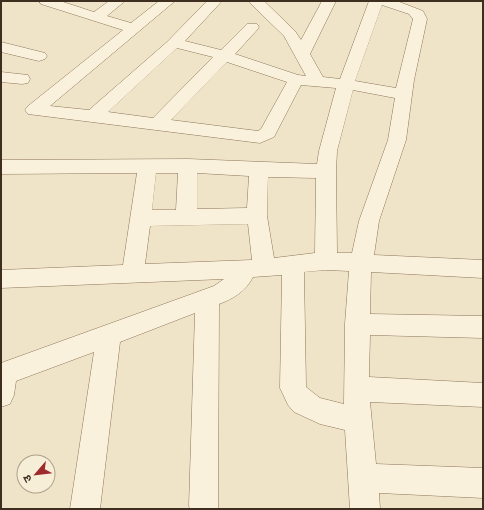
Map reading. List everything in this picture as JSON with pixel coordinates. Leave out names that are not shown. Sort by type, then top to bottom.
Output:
[{"type":"street","points":[[46,1],[98,16],[134,29]]},
{"type":"street","points":[[98,16],[118,1]]},
{"type":"street","points":[[168,1],[34,110],[260,137],[268,134],[296,80]]},
{"type":"street","points":[[93,116],[174,43],[215,1]]},
{"type":"street","points":[[255,1],[271,14],[290,34],[318,83]]},
{"type":"street","points":[[302,54],[329,1]]},
{"type":"street","points":[[326,261],[326,171],[328,151],[346,84],[376,1]]},
{"type":"street","points":[[365,509],[356,389],[359,279],[369,221],[397,140],[404,95],[420,17],[414,11],[382,1]]},
{"type":"street","points":[[157,124],[252,27]]},
{"type":"street","points":[[174,43],[223,55],[296,80],[318,83],[346,84],[404,95]]},
{"type":"street","points":[[1,47],[39,56]]},
{"type":"street","points":[[1,77],[22,79]]},
{"type":"street","points":[[1,167],[188,166],[259,170],[326,171]]},
{"type":"street","points":[[186,218],[188,166]]},
{"type":"street","points":[[133,274],[147,167]]},
{"type":"street","points":[[255,269],[259,170]]},
{"type":"street","points":[[140,218],[257,216]]},
{"type":"street","points":[[1,279],[255,269],[326,261],[483,269]]},
{"type":"street","points":[[293,265],[293,380],[295,393],[299,401],[306,406],[358,420]]},
{"type":"street","points":[[2,382],[109,334],[207,299],[233,287],[255,269]]},
{"type":"street","points":[[204,506],[207,299]]},
{"type":"street","points":[[357,324],[483,327]]},
{"type":"street","points":[[85,509],[109,334]]},
{"type":"street","points":[[356,389],[483,395]]},
{"type":"street","points":[[362,478],[483,483]]}]
